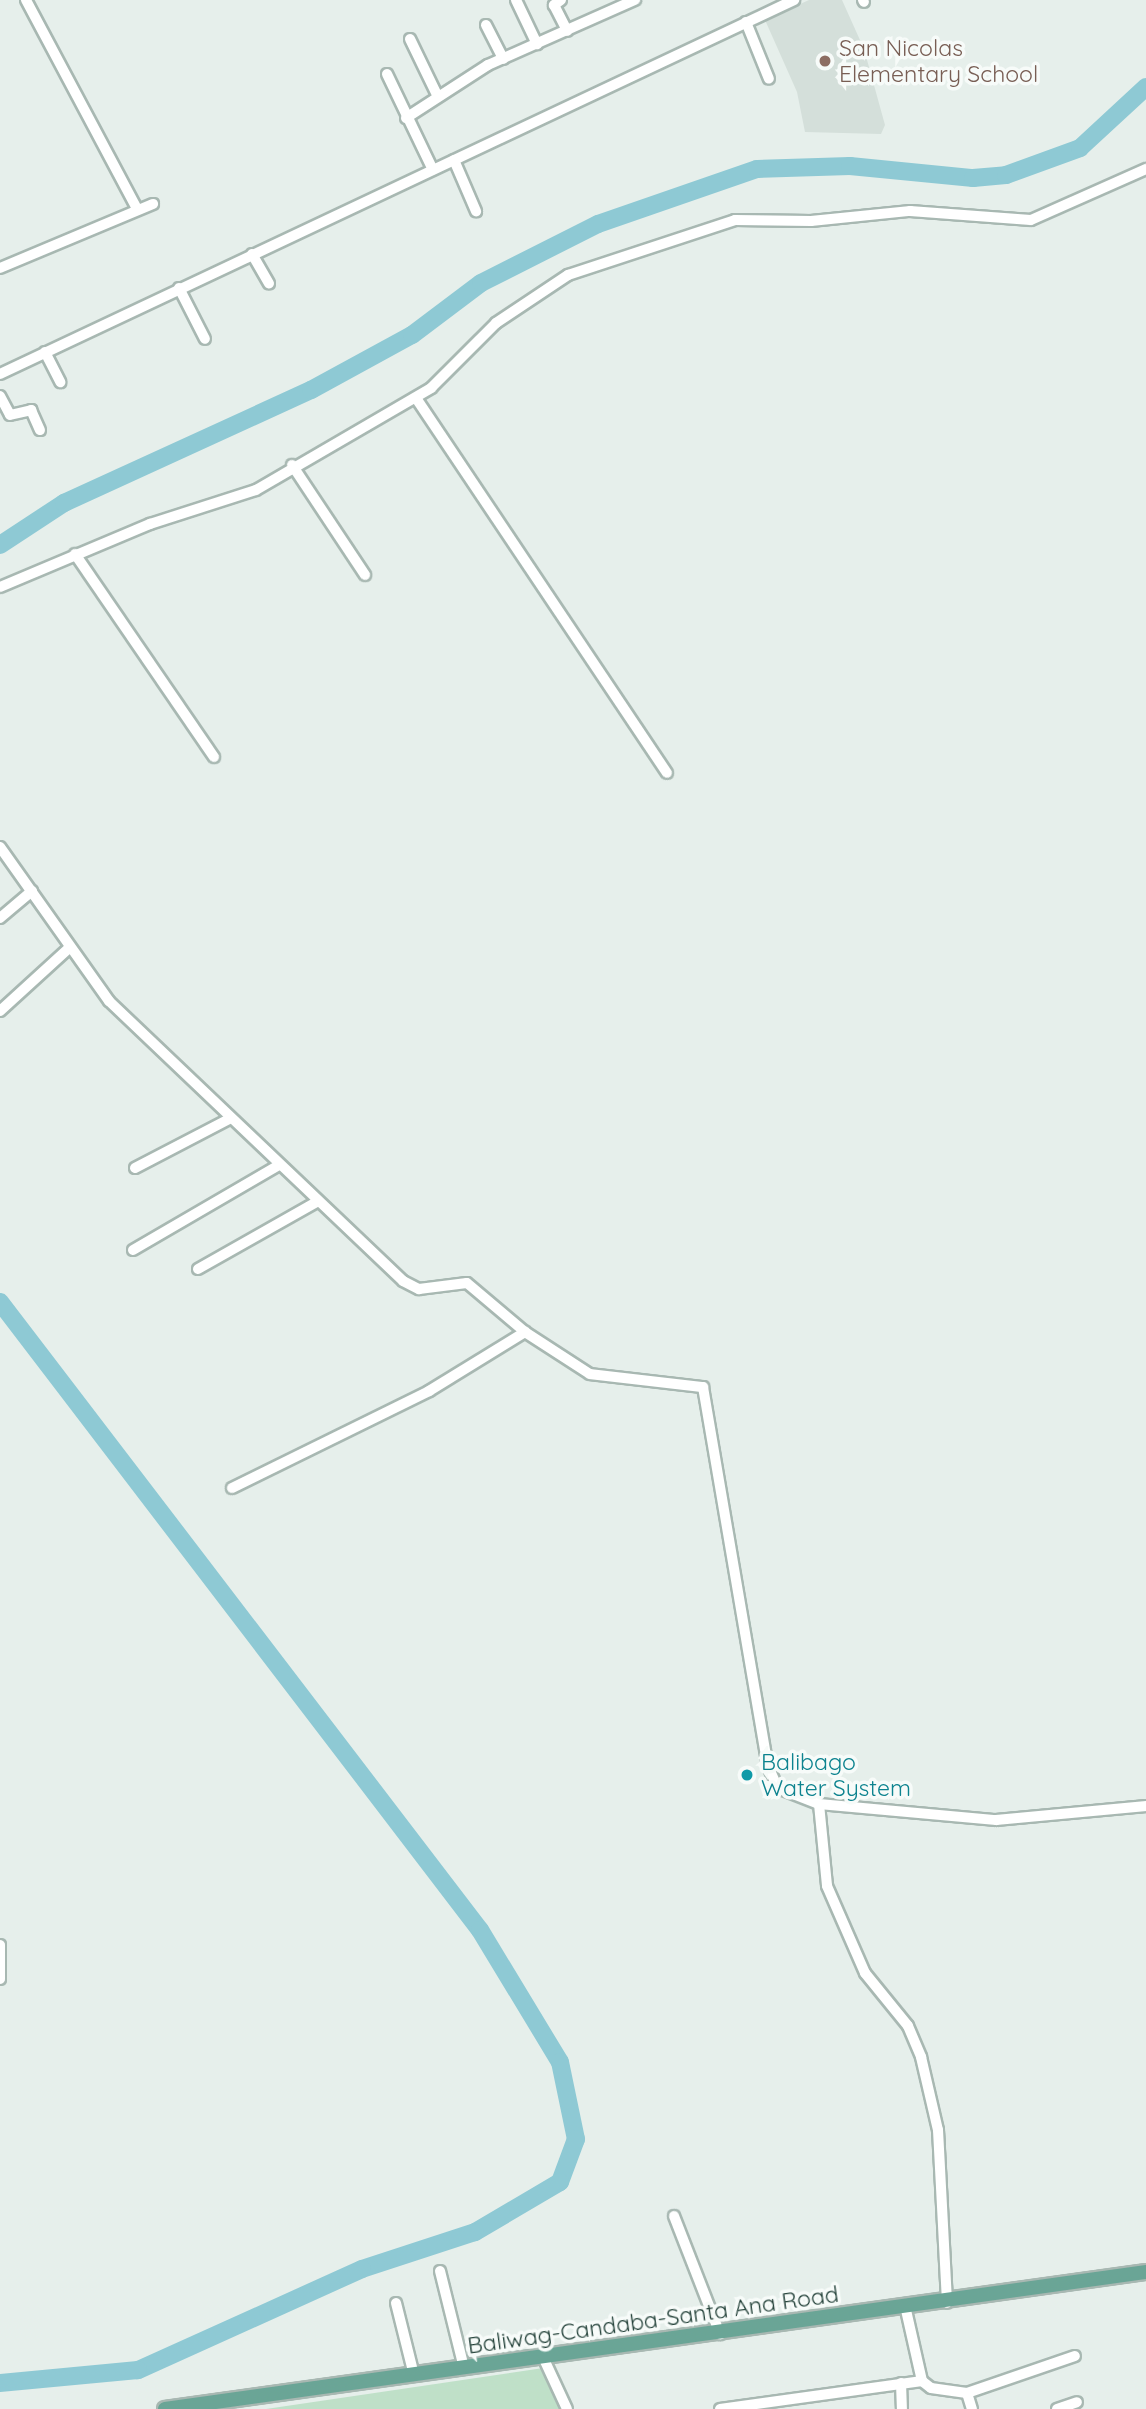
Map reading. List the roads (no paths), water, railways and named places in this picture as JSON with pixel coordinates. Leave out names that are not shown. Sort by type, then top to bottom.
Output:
[{"type":"main road","name":"Baliwag-Candaba-Santa Ana Road","points":[[165,2409],[906,2310],[1146,2272]]},
{"type":"street","points":[[26,0],[137,208]]},
{"type":"street","points":[[516,0],[537,44]]},
{"type":"street","points":[[561,0],[554,5],[567,31]]},
{"type":"street","points":[[406,118],[503,59],[635,0]]},
{"type":"street","points":[[0,374],[794,0]]},
{"type":"street","points":[[746,22],[769,79]]},
{"type":"street","points":[[486,24],[503,59]]},
{"type":"street","points":[[410,39],[438,97]]},
{"type":"street","points":[[387,74],[433,170]]},
{"type":"street","points":[[454,160],[476,211]]},
{"type":"street","points":[[0,587],[75,554],[231,501],[416,398],[496,323],[554,282],[735,220],[811,221],[910,211],[1031,220],[1146,169]]},
{"type":"street","points":[[0,268],[137,208],[153,204]]},
{"type":"street","points":[[252,254],[269,284]]},
{"type":"street","points":[[179,288],[205,339]]},
{"type":"street","points":[[46,352],[60,382]]},
{"type":"street","points":[[0,396],[10,415],[31,411],[40,430]]},
{"type":"street","points":[[416,398],[667,773]]},
{"type":"street","points":[[292,465],[365,575]]},
{"type":"street","points":[[75,554],[214,757]]},
{"type":"street","points":[[0,847],[117,1009],[409,1285],[467,1283],[524,1332],[590,1374],[704,1387],[771,1779],[789,1795],[819,1804],[996,1820],[1146,1806]]},
{"type":"street","points":[[0,918],[32,891]]},
{"type":"street","points":[[0,1011],[70,947]]},
{"type":"street","points":[[135,1168],[231,1118]]},
{"type":"street","points":[[133,1250],[279,1165]]},
{"type":"street","points":[[198,1269],[318,1201]]},
{"type":"street","points":[[232,1488],[429,1391],[524,1332]]},
{"type":"street","points":[[819,1804],[827,1886],[865,1973],[908,2026],[921,2057],[938,2130],[947,2304]]},
{"type":"street","points":[[0,1945],[0,1979]]},
{"type":"street","points":[[674,2216],[720,2334]]},
{"type":"street","points":[[440,2271],[464,2368]]},
{"type":"street","points":[[396,2303],[414,2375]]},
{"type":"street","points":[[906,2310],[922,2381]]},
{"type":"street","points":[[720,2409],[769,2405],[922,2381],[967,2393],[1075,2356]]},
{"type":"street","points":[[543,2357],[567,2409]]},
{"type":"street","points":[[901,2383],[902,2409]]},
{"type":"street","points":[[967,2393],[972,2409]]},
{"type":"street","points":[[1057,2409],[1077,2402]]},
{"type":"waterway","points":[[0,545],[64,503],[311,390],[412,335],[481,283],[598,224],[757,169],[850,166],[973,178],[1006,175],[1080,148],[1146,87]]},
{"type":"waterway","points":[[0,1302],[480,1930],[560,2062],[576,2139],[560,2182],[475,2232],[362,2269],[138,2370],[0,2383]]},
{"type":"place","name":"San Nicolas Elementary School","points":[[825,61]]},
{"type":"place","name":"Balibago Water System","points":[[747,1775]]}]
